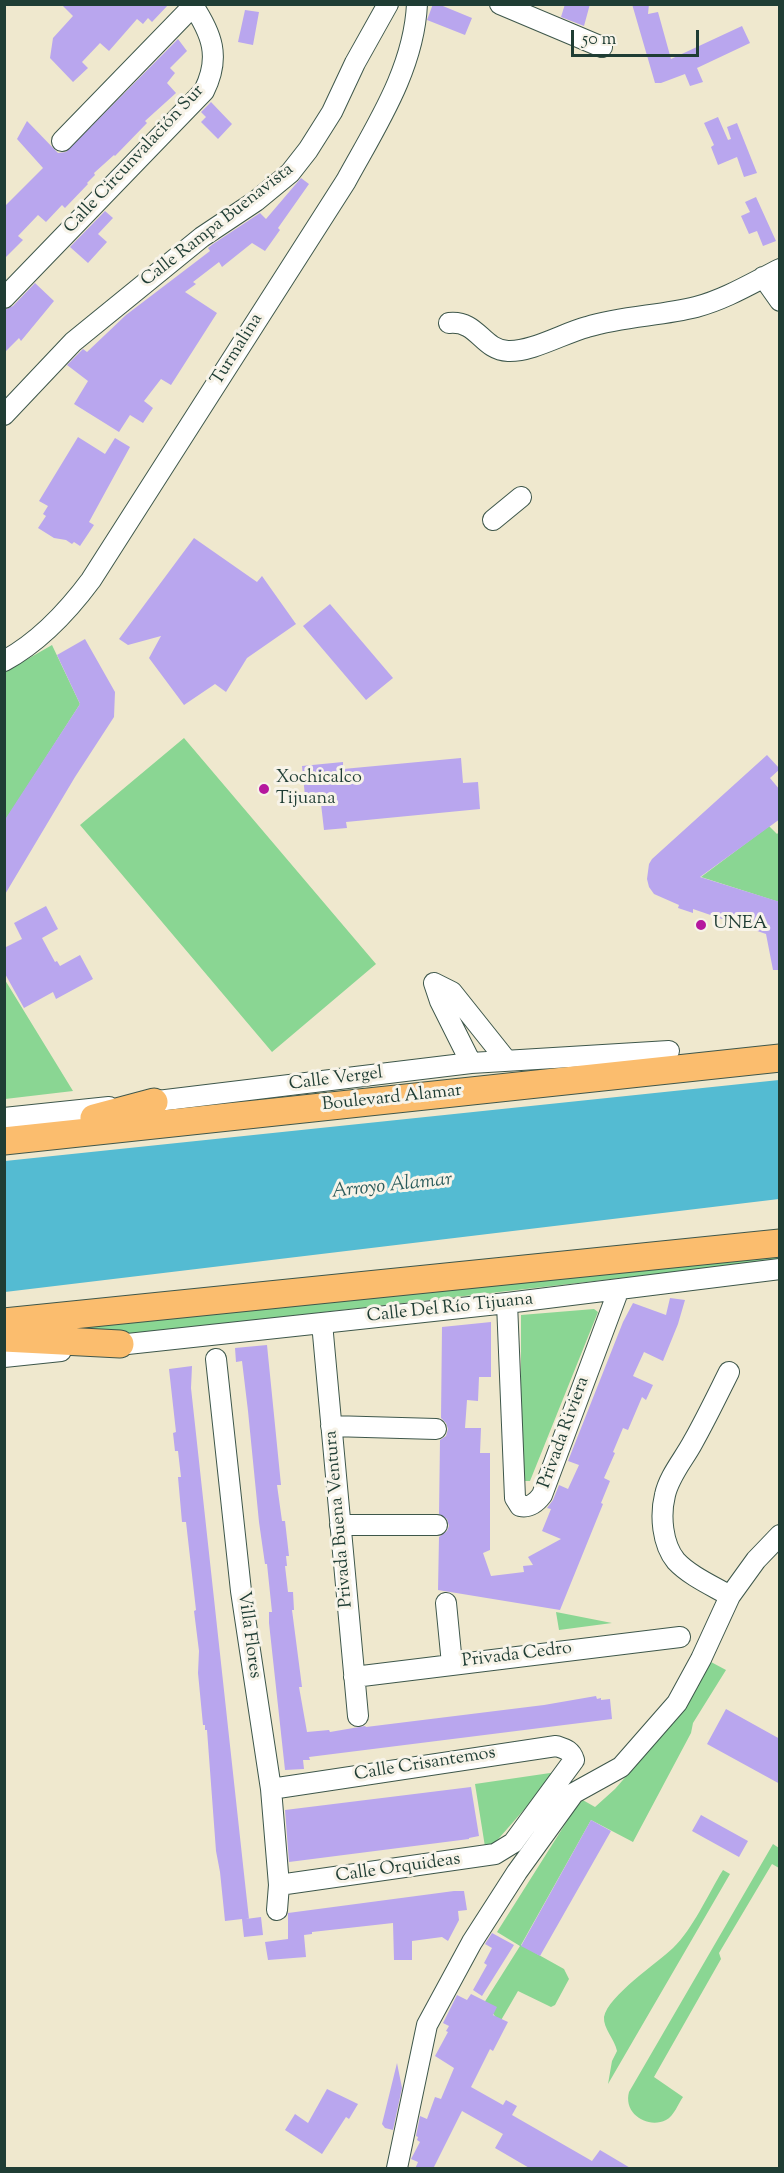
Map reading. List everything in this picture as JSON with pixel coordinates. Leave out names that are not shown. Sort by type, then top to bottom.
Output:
[{"type":"highway","points":[[669,1051],[780,1041]]},
{"type":"highway","points":[[669,1051],[780,1051]]},
{"type":"highway","name":"Boulevard Alamar","points":[[4,1139],[780,1058]]},
{"type":"highway","points":[[4,1139],[154,1102]]},
{"type":"highway","points":[[4,1322],[780,1243]]},
{"type":"highway","points":[[4,1338],[120,1344]]},
{"type":"street","name":"Calle Rampa Buenavista","points":[[4,415],[73,342],[202,237],[256,201],[290,174],[332,112],[355,63],[388,4]]},
{"type":"street","name":"Turmalina","points":[[4,661],[24,649],[55,621],[92,580],[346,181],[378,126],[393,94],[414,34],[417,4]]},
{"type":"street","points":[[500,4],[602,47]]},
{"type":"street","points":[[62,141],[193,5]]},
{"type":"street","name":"Calle Circunvalación Sur","points":[[4,298],[204,91],[214,64],[214,51],[210,37],[193,5]]},
{"type":"street","points":[[449,323],[460,322],[473,328],[496,349],[519,350],[589,326],[695,307],[719,300],[771,273],[780,301]]},
{"type":"street","points":[[493,520],[521,497]]},
{"type":"street","points":[[471,1063],[440,1001],[434,983],[452,992],[507,1061]]},
{"type":"street","name":"Calle Vergel","points":[[4,1119],[471,1063],[669,1051]]},
{"type":"street","name":"Calle Del Río Tijuana","points":[[4,1357],[507,1304],[780,1269]]},
{"type":"street","name":"Privada Riviera","points":[[507,1304],[515,1498],[520,1506],[525,1507],[537,1502],[542,1496],[618,1289]]},
{"type":"street","name":"Privada Buena Ventura","points":[[322,1323],[358,1716]]},
{"type":"street","name":"Villa Flores","points":[[213,1334],[242,1591],[271,1789],[279,1885],[277,1910]]},
{"type":"street","points":[[729,1372],[672,1478],[665,1494],[663,1522],[666,1544],[677,1562],[730,1596]]},
{"type":"street","points":[[331,1426],[436,1429]]},
{"type":"street","points":[[340,1525],[437,1525]]},
{"type":"street","points":[[397,2169],[427,2025],[472,1942],[517,1872],[574,1793],[621,1767],[677,1703],[701,1659],[730,1596],[756,1560],[780,1535]]},
{"type":"street","points":[[446,1603],[452,1664]]},
{"type":"street","name":"Privada Cedro","points":[[354,1677],[680,1637]]},
{"type":"street","name":"Calle Crisantemos","points":[[271,1789],[555,1746],[567,1749],[572,1753],[574,1760],[513,1843]]},
{"type":"street","name":"Calle Orquideas","points":[[279,1885],[485,1857],[513,1843]]},
{"type":"green space","points":[[52,645],[80,704],[5,821],[5,672]]},
{"type":"green space","points":[[184,738],[376,964],[272,1052],[80,825]]},
{"type":"green space","points":[[769,826],[777,834],[779,832],[779,902],[701,877]]},
{"type":"green space","points":[[5,980],[73,1091],[5,1099]]},
{"type":"green space","points":[[779,1251],[779,1260],[115,1336],[53,1330]]},
{"type":"green space","points":[[594,1309],[598,1312],[530,1481],[521,1481],[521,1315]]},
{"type":"green space","points":[[556,1612],[612,1623],[559,1630]]},
{"type":"green space","points":[[711,1662],[726,1670],[693,1723],[691,1733],[633,1842],[591,1820],[521,1945],[564,1969],[569,1979],[555,2005],[551,2007],[518,1991],[500,2022],[484,2003],[520,1946],[497,1932],[581,1799],[595,1807],[615,1789]]},
{"type":"green space","points":[[557,1772],[486,1853],[475,1784]]},
{"type":"green space","points":[[773,1844],[779,1848],[779,1868],[772,1864],[719,1953],[721,1959],[654,2077],[683,2097],[674,2113],[666,2120],[652,2123],[638,2118],[630,2107],[629,2092]]},
{"type":"green space","points":[[723,1870],[730,1874],[608,2084],[612,2061],[617,2051],[604,2021],[607,2009],[623,1990],[680,1940],[694,1921]]},
{"type":"water","name":"Arroyo Alamar","points":[[779,1080],[779,1199],[5,1292],[5,1161]]},
{"type":"building","points":[[61,4],[169,4],[152,22],[148,18],[143,24],[137,19],[109,51],[100,43],[82,62],[88,68],[73,82],[50,58],[53,38],[73,16]]},
{"type":"building","points":[[433,4],[472,18],[465,35],[427,20]]},
{"type":"building","points":[[565,4],[590,4],[584,26],[561,17]]},
{"type":"building","points":[[632,4],[649,4],[648,14],[658,12],[671,59],[742,26],[750,43],[697,68],[703,82],[690,86],[685,74],[655,83]]},
{"type":"building","points":[[245,10],[259,12],[253,45],[238,42]]},
{"type":"building","points":[[178,39],[187,51],[170,68],[175,73],[167,83],[176,93],[145,121],[147,123],[115,156],[94,173],[95,175],[88,184],[65,208],[62,205],[46,222],[38,215],[18,236],[23,240],[4,259],[4,207],[43,168],[17,139],[27,121],[58,153],[66,152]]},
{"type":"building","points":[[211,102],[232,124],[218,139],[201,122],[206,117],[201,112]]},
{"type":"building","points":[[718,117],[728,140],[731,139],[727,127],[737,123],[757,173],[744,177],[737,157],[718,165],[711,147],[714,145],[704,123]]},
{"type":"building","points":[[301,178],[309,184],[265,251],[252,243],[222,267],[219,262],[193,282],[196,284],[185,292],[217,313],[171,385],[161,379],[144,401],[153,408],[143,423],[130,415],[119,432],[74,404],[88,381],[67,365],[83,349],[87,352],[126,315],[210,251],[208,248],[213,244],[260,213],[266,219]]},
{"type":"building","points":[[756,197],[776,241],[763,246],[757,231],[749,234],[741,216],[750,212],[745,202]]},
{"type":"building","points":[[105,211],[113,218],[98,234],[107,242],[88,263],[70,247]]},
{"type":"building","points":[[35,283],[54,301],[21,341],[19,338],[4,353],[4,310],[13,306]]},
{"type":"building","points":[[78,437],[105,454],[115,438],[130,447],[89,522],[94,525],[80,546],[74,542],[72,544],[66,540],[54,538],[38,528],[46,516],[43,514],[48,506],[39,501]]},
{"type":"building","points":[[194,538],[257,582],[262,576],[296,624],[247,658],[226,692],[215,684],[184,705],[149,658],[161,636],[128,645],[119,639]]},
{"type":"building","points":[[330,604],[393,678],[366,700],[303,626]]},
{"type":"building","points":[[85,639],[115,692],[114,717],[75,777],[4,896],[4,821],[80,704],[57,655]]},
{"type":"building","points":[[767,755],[780,769],[770,778],[780,790],[780,819],[700,877],[780,902],[780,970],[773,970],[766,934],[693,909],[693,913],[678,908],[679,905],[654,894],[647,879],[652,859]]},
{"type":"building","points":[[461,758],[463,783],[478,782],[480,809],[346,822],[347,828],[324,830],[320,795],[305,796],[302,766],[343,762],[343,769]]},
{"type":"building","points":[[46,906],[58,929],[42,938],[55,962],[57,961],[60,966],[80,955],[93,979],[56,999],[53,992],[24,1008],[4,972],[4,948],[22,939],[14,923]]},
{"type":"building","points":[[670,1298],[685,1300],[678,1324],[663,1361],[644,1352],[633,1376],[653,1385],[646,1400],[642,1397],[628,1430],[623,1428],[613,1452],[615,1453],[604,1478],[610,1481],[601,1503],[603,1504],[560,1610],[438,1590],[439,1537],[447,1531],[449,1526],[447,1519],[439,1514],[440,1440],[446,1436],[448,1429],[441,1418],[442,1327],[491,1322],[491,1377],[479,1377],[478,1401],[467,1400],[465,1428],[481,1428],[480,1453],[490,1453],[490,1550],[483,1553],[491,1576],[524,1572],[523,1566],[533,1565],[528,1557],[561,1539],[542,1531],[551,1509],[547,1508],[559,1485],[568,1489],[579,1465],[568,1461],[623,1322],[633,1303],[666,1315]]},
{"type":"building","points":[[267,1345],[281,1485],[277,1485],[282,1521],[285,1521],[289,1556],[286,1556],[287,1566],[285,1566],[288,1592],[293,1592],[294,1610],[292,1610],[302,1687],[299,1687],[307,1732],[329,1730],[330,1732],[544,1705],[596,1696],[601,1700],[610,1699],[612,1719],[309,1757],[310,1760],[303,1760],[304,1769],[285,1770],[269,1623],[269,1612],[272,1612],[267,1564],[265,1564],[259,1522],[242,1361],[236,1362],[235,1348]]},
{"type":"building","points":[[192,1366],[191,1388],[249,1919],[261,1917],[263,1935],[244,1937],[242,1919],[225,1921],[216,1851],[207,1730],[203,1725],[198,1673],[199,1651],[194,1611],[196,1610],[186,1522],[182,1522],[178,1477],[181,1477],[173,1433],[176,1432],[169,1369]]},
{"type":"building","points":[[726,1709],[780,1739],[780,1784],[707,1744]]},
{"type":"building","points":[[471,1787],[479,1836],[289,1862],[285,1810]]},
{"type":"building","points":[[701,1815],[748,1841],[739,1857],[692,1831]]},
{"type":"building","points":[[591,1820],[611,1831],[540,1956],[521,1946]]},
{"type":"building","points":[[464,1891],[467,1910],[458,1911],[459,1920],[448,1941],[442,1937],[412,1941],[412,1960],[394,1960],[393,1923],[312,1932],[312,1934],[304,1935],[306,1957],[268,1960],[265,1942],[288,1939],[288,1913]]},
{"type":"building","points":[[492,1933],[514,1945],[482,1996],[473,1990],[487,1965],[484,1963],[492,1948],[485,1944]]},
{"type":"building","points":[[471,1994],[497,2007],[493,2015],[508,2022],[493,2051],[490,2049],[471,2087],[503,2105],[506,2100],[517,2106],[512,2115],[592,2161],[600,2150],[632,2169],[531,2169],[495,2148],[503,2134],[462,2111],[433,2169],[415,2169],[418,2162],[411,2159],[420,2142],[416,2136],[420,2116],[427,2119],[435,2097],[441,2099],[454,2068],[435,2056],[448,2032],[446,2031],[449,2026],[443,2023],[457,1995],[467,2000]]},
{"type":"building","points":[[397,2063],[402,2088],[393,2130],[385,2128],[382,2124]]},
{"type":"building","points":[[327,2089],[358,2104],[349,2119],[346,2117],[322,2154],[285,2130],[295,2114],[308,2123]]},
{"type":"place","name":"Xochicalco Tijuana","points":[[264,789]]},
{"type":"place","name":"UNEA","points":[[701,925]]}]
